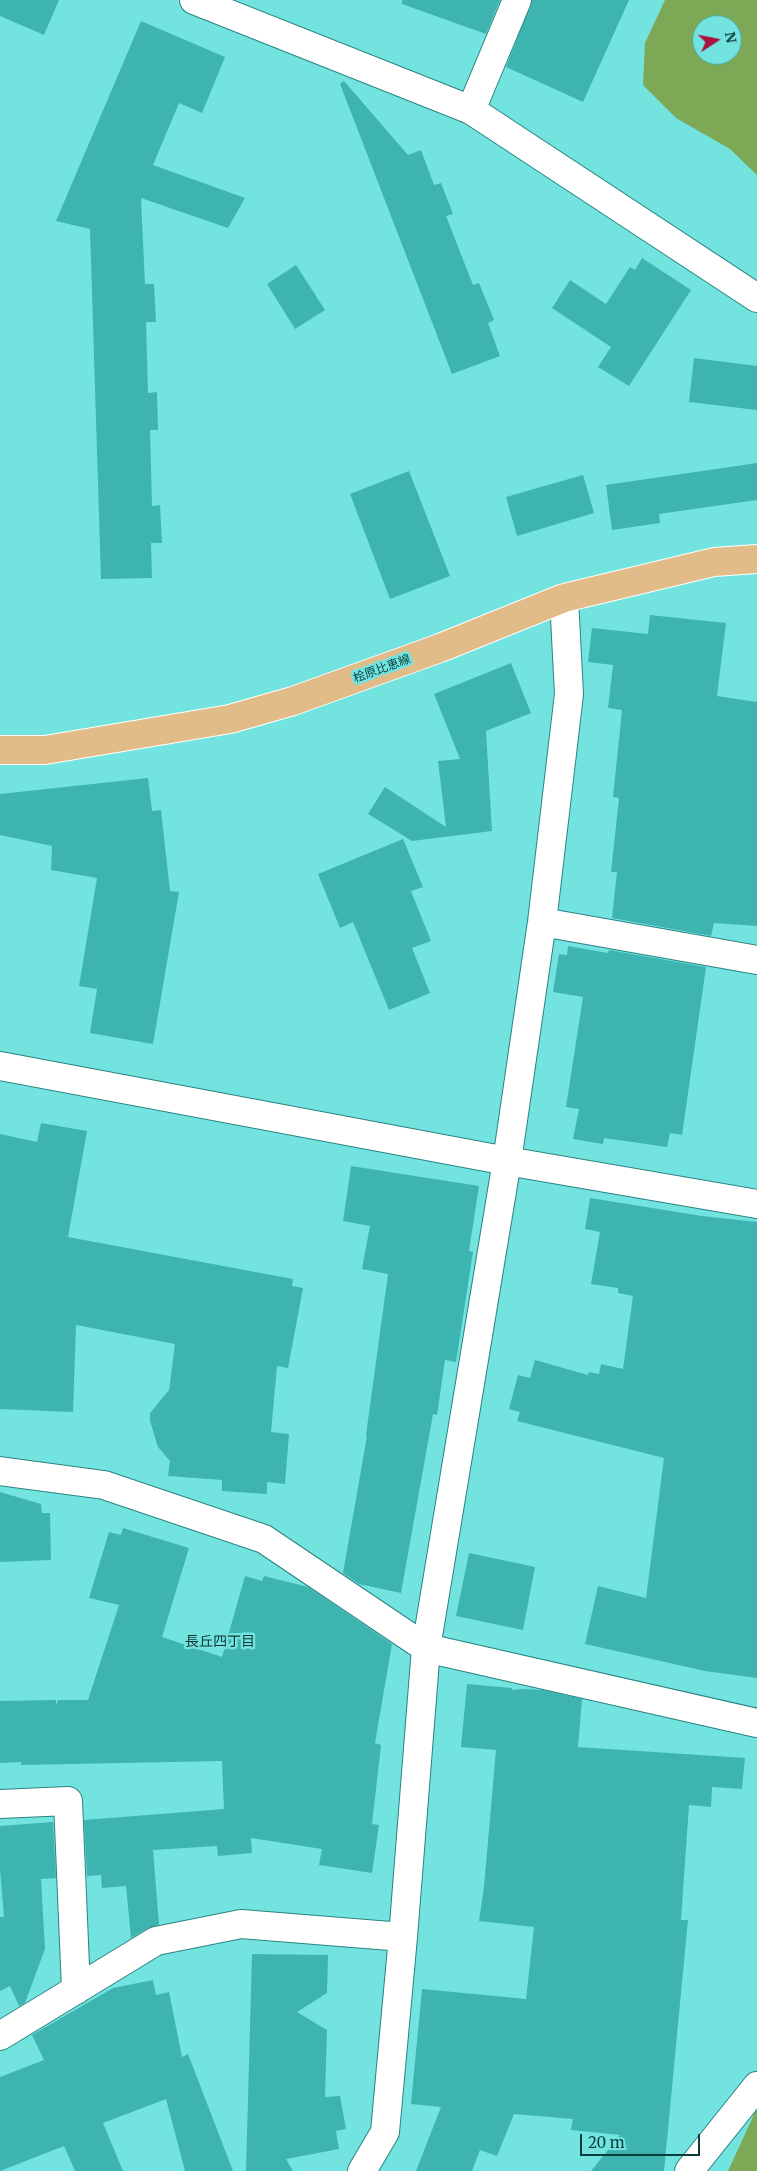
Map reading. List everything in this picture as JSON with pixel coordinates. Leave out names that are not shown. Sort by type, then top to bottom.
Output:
[{"type":"main road","name":"桧原比恵線","points":[[0,750],[45,750],[230,719],[321,691],[440,648],[564,598],[714,562],[757,559]]},
{"type":"street","points":[[194,0],[471,110],[757,298]]},
{"type":"street","points":[[471,110],[517,0]]},
{"type":"street","points":[[362,2171],[385,2132],[426,1648],[507,1161],[542,922],[569,694],[564,598]]},
{"type":"street","points":[[542,922],[757,960]]},
{"type":"street","points":[[0,1066],[507,1161],[757,1204]]},
{"type":"street","points":[[0,1471],[104,1485],[264,1539],[426,1648],[757,1723]]},
{"type":"street","points":[[0,1804],[68,1801],[76,1990]]},
{"type":"street","points":[[0,2036],[156,1941],[241,1924],[403,1937]]},
{"type":"street","points":[[690,2171],[757,2086]]},
{"type":"green space","points":[[665,0],[757,0],[757,175],[730,149],[676,118],[643,85],[645,43]]},
{"type":"green space","points":[[757,2108],[757,2171],[728,2171]]},
{"type":"building","points":[[0,0],[59,0],[44,35],[0,16]]},
{"type":"building","points":[[402,0],[500,0],[486,34],[402,4]]},
{"type":"building","points":[[532,0],[629,0],[583,102],[506,67]]},
{"type":"building","points":[[141,21],[225,57],[202,113],[179,103],[153,165],[245,198],[228,228],[141,198],[145,284],[154,284],[156,322],[146,322],[148,393],[157,392],[158,430],[150,430],[152,506],[160,505],[162,543],[151,543],[152,578],[101,579],[90,229],[56,221]]},
{"type":"building","points":[[344,81],[408,155],[421,150],[434,185],[441,183],[453,214],[446,216],[473,285],[479,283],[494,320],[488,323],[500,356],[452,374],[340,84]]},
{"type":"building","points":[[642,258],[691,290],[629,386],[598,367],[611,347],[552,308],[570,280],[606,304],[630,267],[635,270]]},
{"type":"building","points":[[296,265],[325,310],[295,329],[267,284]]},
{"type":"building","points":[[694,358],[757,366],[757,410],[689,402]]},
{"type":"building","points":[[757,463],[757,500],[659,514],[660,523],[612,530],[606,485]]},
{"type":"building","points":[[409,471],[450,576],[390,599],[350,494]]},
{"type":"building","points":[[583,475],[594,513],[517,536],[506,497]]},
{"type":"building","points":[[650,615],[726,623],[717,696],[757,702],[757,926],[714,923],[711,936],[612,918],[617,872],[611,872],[619,798],[613,797],[622,710],[608,708],[613,665],[588,662],[592,628],[648,634]]},
{"type":"building","points":[[511,663],[531,713],[486,731],[492,831],[412,841],[368,814],[385,787],[446,827],[438,761],[460,759],[434,694]]},
{"type":"building","points":[[148,778],[152,811],[161,810],[170,891],[179,892],[153,1044],[90,1033],[97,989],[79,986],[97,878],[51,870],[52,846],[0,835],[0,794]]},
{"type":"building","points":[[403,839],[423,887],[411,891],[431,941],[412,948],[430,993],[389,1010],[353,922],[340,928],[318,874]]},
{"type":"building","points":[[568,946],[608,953],[609,950],[706,967],[682,1135],[670,1133],[667,1147],[604,1138],[603,1144],[573,1139],[579,1109],[566,1107],[583,997],[553,992],[559,954],[567,955]]},
{"type":"building","points":[[41,1123],[87,1131],[68,1237],[293,1279],[292,1286],[303,1288],[288,1368],[277,1366],[271,1432],[289,1434],[285,1484],[267,1482],[267,1494],[222,1491],[222,1480],[168,1476],[170,1461],[158,1447],[150,1421],[150,1413],[169,1390],[175,1344],[76,1325],[73,1412],[0,1409],[0,1134],[37,1142]]},
{"type":"building","points":[[351,1166],[479,1186],[469,1251],[473,1252],[456,1362],[445,1360],[437,1415],[433,1414],[401,1593],[359,1584],[343,1573],[367,1436],[388,1274],[362,1269],[370,1226],[343,1221]]},
{"type":"building","points":[[590,1198],[702,1216],[757,1222],[757,1678],[705,1671],[585,1644],[598,1586],[646,1598],[664,1458],[517,1421],[520,1412],[509,1409],[518,1375],[530,1378],[535,1360],[588,1375],[589,1372],[599,1374],[601,1364],[623,1369],[633,1296],[618,1293],[618,1288],[591,1284],[600,1232],[585,1229]]},
{"type":"building","points":[[0,1492],[41,1504],[42,1513],[50,1513],[51,1560],[0,1562]]},
{"type":"building","points":[[123,1528],[189,1548],[162,1637],[222,1657],[245,1576],[262,1581],[264,1576],[308,1587],[392,1644],[375,1743],[381,1745],[372,1824],[379,1825],[372,1873],[319,1865],[322,1849],[251,1838],[252,1853],[218,1856],[217,1846],[153,1850],[159,1925],[148,1928],[131,1938],[126,1886],[102,1888],[101,1875],[87,1876],[84,1820],[224,1809],[222,1761],[21,1765],[21,1762],[0,1763],[0,1701],[56,1700],[56,1705],[58,1700],[88,1700],[119,1605],[89,1598],[109,1532],[121,1535]]},
{"type":"building","points":[[469,1553],[535,1567],[523,1630],[456,1616]]},
{"type":"building","points":[[467,1684],[512,1688],[512,1690],[543,1690],[582,1699],[578,1747],[745,1758],[742,1789],[712,1787],[711,1807],[689,1805],[681,1920],[688,1920],[664,2171],[591,2171],[620,2135],[571,2130],[573,2119],[514,2114],[497,2156],[480,2150],[472,2171],[416,2171],[441,2107],[411,2104],[422,1989],[526,1999],[534,1927],[479,1921],[484,1887],[496,1750],[461,1747]]},
{"type":"building","points":[[53,1822],[56,1878],[41,1879],[45,1949],[25,2003],[19,2006],[10,1986],[0,1991],[0,1917],[4,1917],[0,1869],[0,1826]]},
{"type":"building","points":[[252,1954],[328,1955],[327,1993],[297,2012],[327,2030],[325,2097],[340,2096],[346,2129],[336,2131],[339,2149],[286,2159],[293,2171],[246,2171]]},
{"type":"building","points":[[153,1980],[156,1995],[169,1992],[182,2057],[188,2054],[233,2171],[185,2171],[166,2099],[103,2123],[123,2171],[75,2171],[64,2146],[0,2171],[0,2077],[44,2060],[32,2035],[113,1988]]},
{"type":"district","name":"長丘四丁目","points":[[220,1642]]}]
